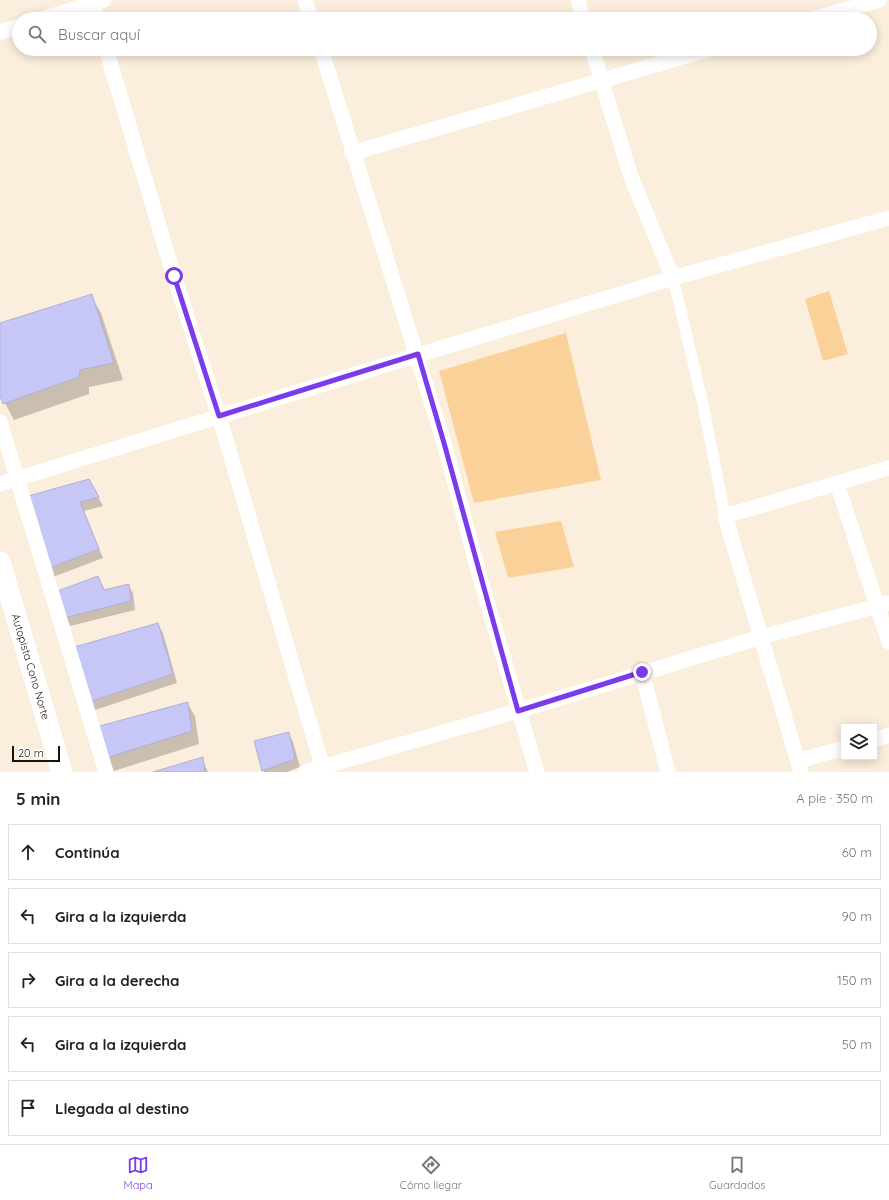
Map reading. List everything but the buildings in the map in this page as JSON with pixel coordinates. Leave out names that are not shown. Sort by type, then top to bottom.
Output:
[{"type":"main road","name":"Autopista Cono Norte","points":[[0,562],[62,772]]},
{"type":"street","points":[[305,0],[309,12]]},
{"type":"street","points":[[578,0],[581,12]]},
{"type":"street","points":[[837,12],[879,0]]},
{"type":"street","points":[[63,12],[96,1],[97,12]]},
{"type":"street","points":[[0,32],[12,28]]},
{"type":"street","points":[[108,56],[219,416],[323,769]]},
{"type":"street","points":[[323,56],[352,153],[418,354],[518,711],[537,772]]},
{"type":"street","points":[[594,56],[600,81],[632,177],[673,278],[703,404],[725,516],[799,767],[841,749]]},
{"type":"street","points":[[352,153],[686,56]]},
{"type":"street","points":[[0,484],[418,354],[673,278],[889,218]]},
{"type":"street","points":[[0,422],[106,772]]},
{"type":"street","points":[[725,516],[889,468]]},
{"type":"street","points":[[838,483],[884,605],[889,642]]},
{"type":"street","points":[[305,772],[323,769],[761,637],[884,605]]},
{"type":"street","points":[[642,672],[668,772]]},
{"type":"street","points":[[877,739],[889,735]]},
{"type":"shaded area","points":[[829,291],[848,354],[823,361],[805,299]]},
{"type":"shaded area","points":[[566,333],[601,480],[474,503],[439,371]]},
{"type":"shaded area","points":[[561,521],[574,567],[508,578],[495,532]]},
{"type":"route","points":[[174,276],[219,416],[418,354],[518,711],[642,672]]}]
